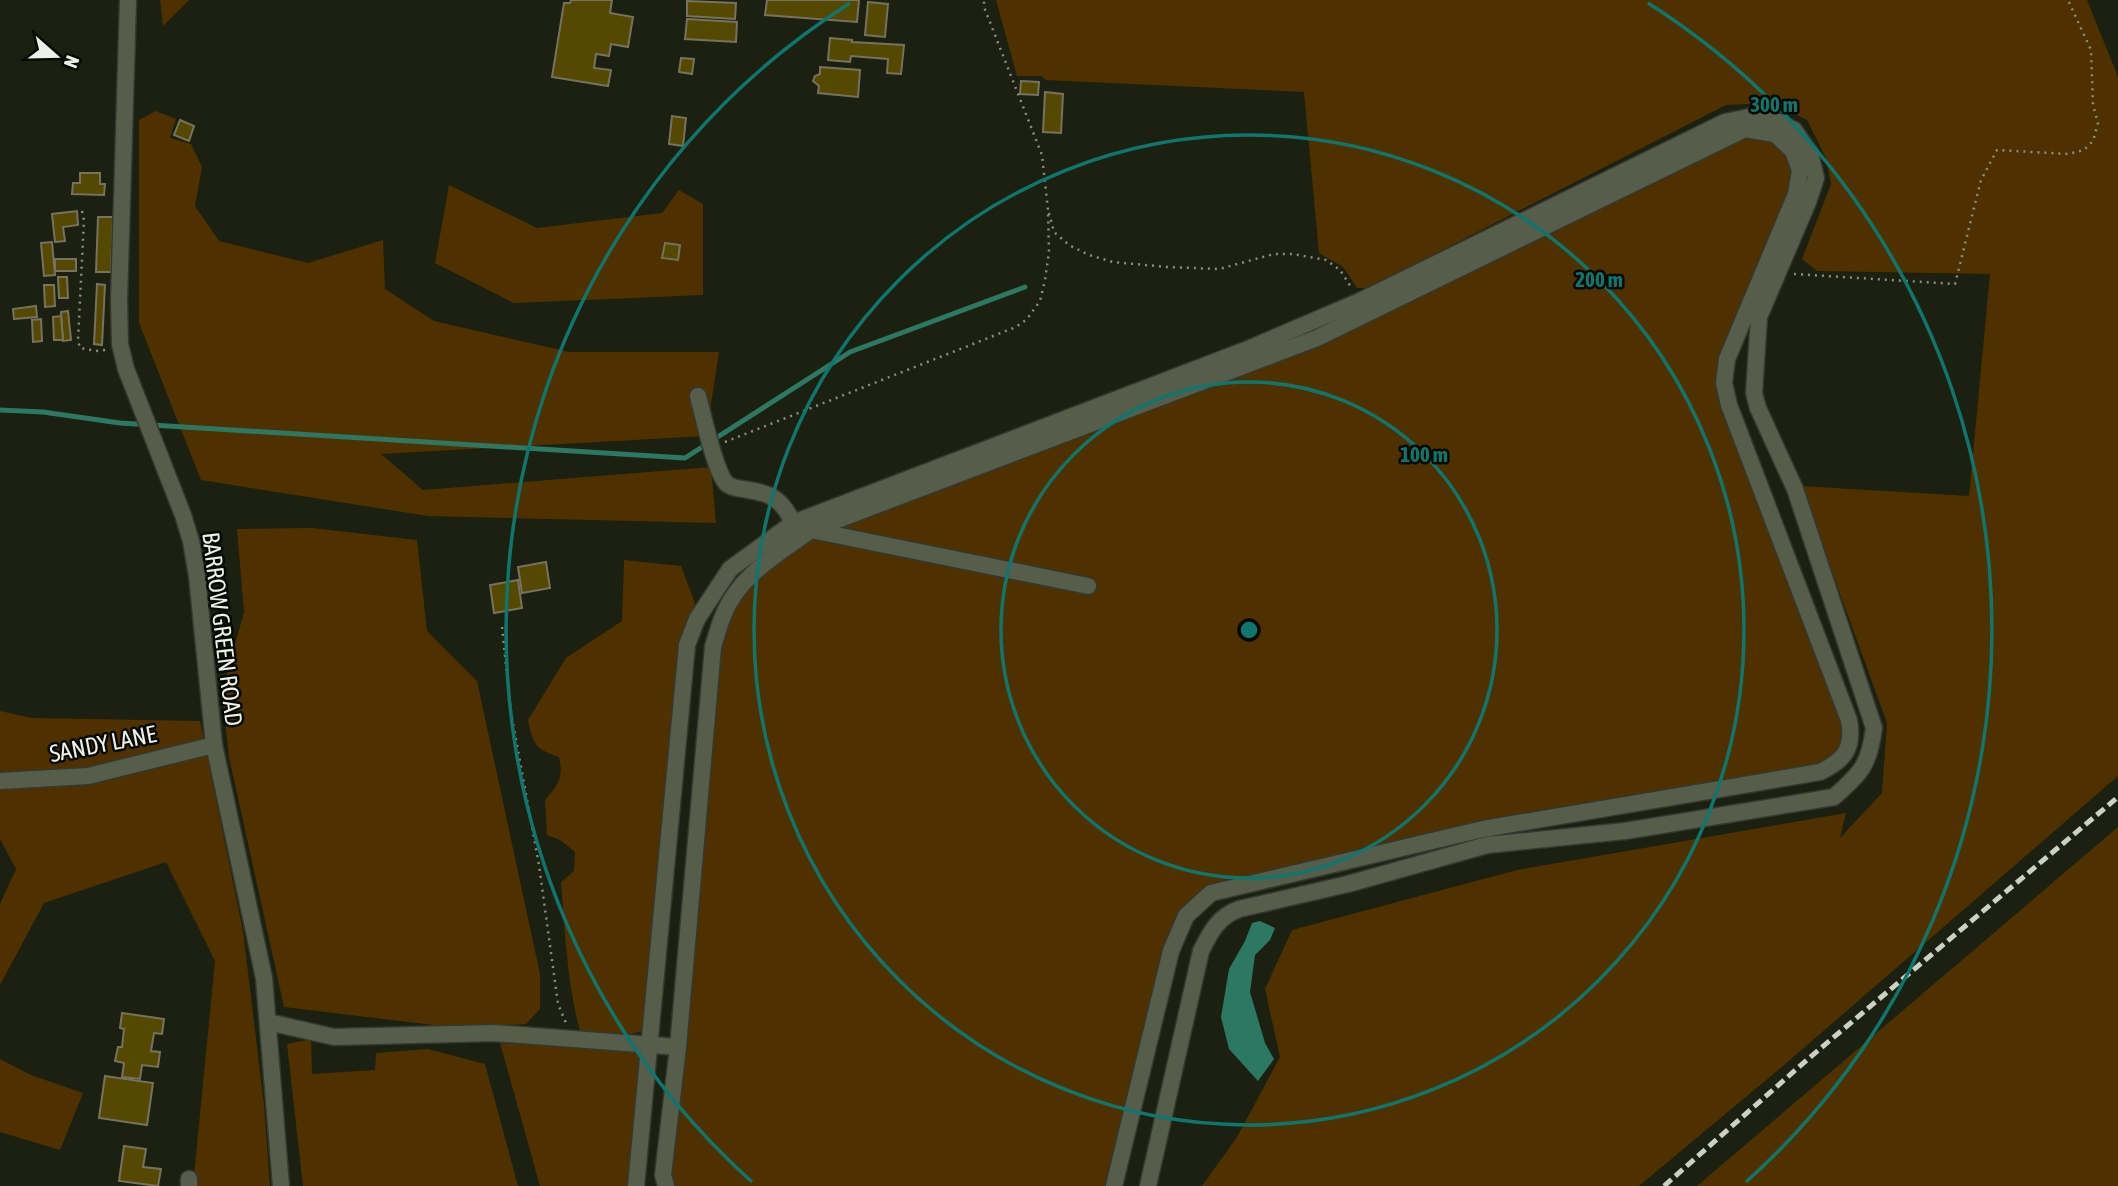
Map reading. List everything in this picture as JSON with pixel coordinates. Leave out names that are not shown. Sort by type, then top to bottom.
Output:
[{"type":"street","name":"BARROW GREEN ROAD","points":[[128,0],[120,344],[130,382],[191,541],[214,744],[264,978],[281,1186]]},
{"type":"street","points":[[636,1186],[687,645],[696,618],[730,569],[793,523],[1248,349],[1360,301],[1725,122],[1749,117],[1770,118],[1794,130],[1810,153],[1816,178],[1759,317],[1754,393],[1758,408],[1795,489],[1874,728],[1870,754],[1859,775],[1834,797],[1625,831],[1487,845],[1348,884],[1226,914],[1213,926],[1201,951],[1148,1186]]},
{"type":"street","points":[[666,1186],[663,1175],[678,1047],[713,647],[724,614],[742,584],[760,566],[811,530],[1317,338],[1745,129],[1775,134],[1793,151],[1800,170],[1796,194],[1727,359],[1724,383],[1729,405],[1849,720],[1852,734],[1848,750],[1837,764],[1820,772],[1483,829],[1211,893],[1186,916],[1171,951],[1114,1186]]},
{"type":"street","points":[[698,396],[722,478],[736,489],[778,499],[793,523],[811,530],[1088,586]]},
{"type":"street","name":"SANDY LANE","points":[[0,781],[88,776],[214,744]]},
{"type":"street","points":[[268,1022],[334,1037],[494,1033],[678,1047]]},
{"type":"path","points":[[712,447],[1016,327],[1027,319],[1040,301],[1049,251],[1042,155],[984,7],[984,0]]},
{"type":"path","points":[[1778,273],[1955,284],[1982,180],[1997,150],[2068,154],[2084,149],[2093,141],[2098,124],[2092,105],[2091,50],[2068,0]]},
{"type":"path","points":[[1048,210],[1054,232],[1069,245],[1089,256],[1113,262],[1219,269],[1274,254],[1293,254],[1326,260],[1340,270],[1360,301]]},
{"type":"path","points":[[82,211],[84,220],[78,340],[80,348],[96,352],[120,344]]},
{"type":"path","points":[[502,627],[511,713],[539,865],[558,1004],[561,1016],[570,1030],[584,1039]]},
{"type":"shaded area","points":[[160,0],[189,0],[163,26]]},
{"type":"shaded area","points":[[996,0],[2087,0],[2118,77],[2118,776],[1783,1066],[1639,1186],[1202,1186],[1237,1137],[1280,1057],[1265,989],[1292,930],[1517,870],[1846,813],[1840,838],[1882,793],[1887,723],[1801,486],[1969,496],[1990,274],[1817,271],[1802,259],[1831,184],[1826,158],[1807,120],[1772,103],[1726,105],[1368,288],[1357,288],[1343,267],[1319,253],[1304,92],[1046,80],[1041,76],[1017,76]]},
{"type":"shaded area","points":[[156,111],[176,119],[170,138],[191,144],[202,167],[195,206],[219,241],[308,263],[383,240],[385,289],[434,321],[569,352],[719,352],[706,436],[381,454],[423,490],[711,467],[716,523],[428,516],[201,480],[139,323],[139,120]]},
{"type":"shaded area","points":[[1747,134],[1770,139],[1783,148],[1791,163],[1794,185],[1718,384],[1845,720],[1843,749],[1819,768],[1240,877],[1207,888],[1183,912],[1108,1186],[671,1186],[668,1174],[718,648],[728,615],[749,585],[797,544],[1330,339]]},
{"type":"shaded area","points":[[449,185],[537,228],[662,213],[679,190],[703,204],[703,295],[514,303],[435,263]]},
{"type":"shaded area","points":[[312,528],[417,540],[427,631],[477,681],[540,974],[540,1009],[526,1024],[458,1028],[284,1007],[229,757],[222,691],[244,612],[237,529]]},
{"type":"shaded area","points":[[624,560],[681,566],[695,603],[666,907],[647,1030],[618,1037],[580,1031],[569,976],[561,882],[574,871],[575,852],[560,840],[547,835],[545,800],[559,781],[559,757],[536,744],[528,720],[566,658],[622,621]]},
{"type":"shaded area","points":[[0,711],[32,718],[200,721],[243,931],[264,1105],[270,1186],[193,1186],[215,961],[166,862],[44,903],[0,985],[0,904],[16,869],[0,839]]},
{"type":"shaded area","points":[[2118,827],[2118,1186],[1697,1186]]},
{"type":"shaded area","points":[[311,1039],[312,1074],[375,1070],[376,1053],[428,1049],[485,1064],[518,1186],[303,1186],[287,1044]]},
{"type":"shaded area","points":[[500,1043],[647,1050],[628,1186],[540,1186]]},
{"type":"shaded area","points":[[0,1059],[31,1075],[83,1093],[60,1150],[0,1132]]},
{"type":"water","points":[[1260,921],[1275,928],[1270,940],[1255,955],[1250,992],[1265,1043],[1274,1059],[1258,1081],[1229,1049],[1221,1017],[1229,969],[1252,923]]},
{"type":"building","points":[[571,0],[612,0],[610,13],[633,17],[628,47],[611,44],[609,56],[596,54],[594,68],[611,70],[608,86],[552,77],[564,3],[570,3]]},
{"type":"building","points":[[767,0],[859,0],[857,22],[765,15]]},
{"type":"building","points":[[687,1],[736,3],[735,19],[687,16]]},
{"type":"building","points":[[868,2],[888,4],[885,37],[865,35]]},
{"type":"building","points":[[687,19],[737,22],[736,42],[685,39]]},
{"type":"building","points":[[830,38],[904,45],[901,74],[887,73],[888,59],[851,56],[850,62],[828,60]]},
{"type":"building","points":[[681,58],[694,59],[692,74],[679,72]]},
{"type":"building","points":[[820,67],[860,70],[858,97],[818,93],[819,86],[813,81],[815,76],[820,74]]},
{"type":"building","points":[[1021,81],[1039,82],[1038,95],[1020,94]]},
{"type":"building","points":[[1045,92],[1063,94],[1061,133],[1043,132]]},
{"type":"building","points":[[672,116],[686,118],[683,146],[669,144]]},
{"type":"building","points":[[180,120],[194,126],[189,141],[174,135]]},
{"type":"building","points":[[80,173],[100,173],[100,184],[105,184],[104,195],[72,194],[73,183],[80,183]]},
{"type":"building","points":[[77,211],[78,225],[63,227],[65,241],[55,242],[52,214]]},
{"type":"building","points":[[98,217],[113,217],[111,272],[96,272]]},
{"type":"building","points":[[52,242],[55,275],[44,276],[41,243]]},
{"type":"building","points":[[665,243],[680,245],[678,260],[662,258]]},
{"type":"building","points":[[55,259],[76,259],[76,271],[55,271]]},
{"type":"building","points":[[58,277],[67,277],[68,298],[59,298]]},
{"type":"building","points":[[97,284],[105,285],[102,345],[94,344]]},
{"type":"building","points":[[44,285],[54,285],[55,306],[45,307]]},
{"type":"building","points":[[36,306],[37,317],[14,319],[13,309]]},
{"type":"building","points":[[68,311],[71,340],[63,341],[61,312]]},
{"type":"building","points":[[61,316],[63,340],[54,340],[53,317]]},
{"type":"building","points":[[41,319],[42,341],[33,342],[32,320]]},
{"type":"building","points":[[546,562],[550,588],[522,593],[518,567]]},
{"type":"building","points":[[518,580],[522,608],[494,613],[490,585]]},
{"type":"building","points":[[122,1013],[164,1019],[162,1034],[154,1033],[151,1051],[160,1052],[158,1067],[142,1065],[140,1079],[122,1077],[124,1063],[115,1061],[118,1047],[122,1047]]},
{"type":"building","points":[[105,1076],[153,1083],[147,1125],[99,1118]]},
{"type":"building","points":[[124,1146],[146,1149],[143,1167],[161,1169],[158,1186],[119,1181]]},
{"type":"waterway","points":[[0,410],[43,412],[120,423],[685,458],[850,352],[1025,287]]},
{"type":"railway","points":[[1664,1186],[1808,1059],[2118,797]]}]
